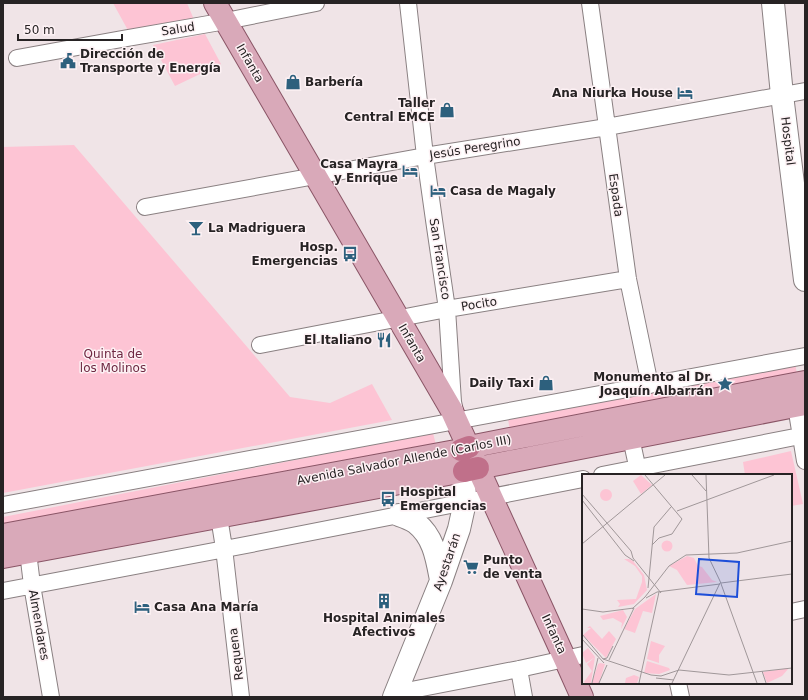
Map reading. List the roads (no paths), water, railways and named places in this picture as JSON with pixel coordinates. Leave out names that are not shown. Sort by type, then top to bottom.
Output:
[{"type":"main road","name":"Hospital","points":[[772,3],[782,95],[803,247],[805,280]]},
{"type":"main road","name":"Infanta","points":[[221,12],[472,447],[471,470],[492,497],[574,657],[582,697]]},
{"type":"main road","name":"Avenida Salvador Allende (Carlos III)","points":[[3,535],[472,447],[805,382]]},
{"type":"main road","name":"Avenida Salvador Allende (Carlos III)","points":[[3,556],[471,470],[631,438],[802,401]]},
{"type":"main road","name":"Ayestarán","points":[[395,695],[441,581],[459,529],[471,470]]},
{"type":"main road","points":[[399,515],[417,523],[432,543],[436,554],[441,581]]},
{"type":"street","name":"Salud","points":[[16,58],[122,39],[221,12],[316,3]]},
{"type":"street","name":"San Francisco","points":[[408,3],[425,156],[447,309],[453,402],[456,421]]},
{"type":"street","name":"Espada","points":[[590,3],[628,279],[650,385]]},
{"type":"street","name":"Jesús Peregrino","points":[[145,207],[425,156],[607,127],[805,91]]},
{"type":"street","name":"Pocito","points":[[260,345],[447,309],[628,279]]},
{"type":"street","points":[[3,505],[805,356]]},
{"type":"street","points":[[802,401],[805,460]]},
{"type":"street","points":[[614,474],[638,472],[803,436]]},
{"type":"street","points":[[631,438],[638,472]]},
{"type":"street","points":[[3,590],[582,479]]},
{"type":"street","name":"Requena","points":[[219,517],[224,548],[241,697]]},
{"type":"street","name":"Almendares","points":[[28,552],[32,585],[51,697]]},
{"type":"street","points":[[792,612],[805,609]]},
{"type":"street","points":[[395,695],[574,657]]},
{"type":"street","points":[[520,669],[524,697]]},
{"type":"street","points":[[678,684],[681,697]]},
{"type":"place","name":"Dirección de Transporte y Energía","points":[[68,61]]},
{"type":"place","name":"Barbería","points":[[293,82]]},
{"type":"place","name":"Ana Niurka House","points":[[685,93]]},
{"type":"place","name":"Taller Central EMCE","points":[[447,110]]},
{"type":"place","name":"Casa Mayra y Enrique","points":[[410,171]]},
{"type":"place","name":"Casa de Magaly","points":[[438,191]]},
{"type":"place","name":"La Madriguera","points":[[196,228]]},
{"type":"place","name":"Hosp. Emergencias","points":[[350,254]]},
{"type":"place","name":"El Italiano","points":[[384,340]]},
{"type":"place","name":"Daily Taxi","points":[[546,383]]},
{"type":"place","name":"Monumento al Dr. Joaquín Albarrán","points":[[725,384]]},
{"type":"place","name":"Hospital Emergencias","points":[[388,499]]},
{"type":"place","name":"Punto de venta","points":[[471,567]]},
{"type":"place","name":"Hospital Animales Afectivos","points":[[384,601]]},
{"type":"place","name":"Casa Ana María","points":[[142,607]]},
{"type":"park label","name":"Quinta de los Molinos","points":[[113,361]]}]
